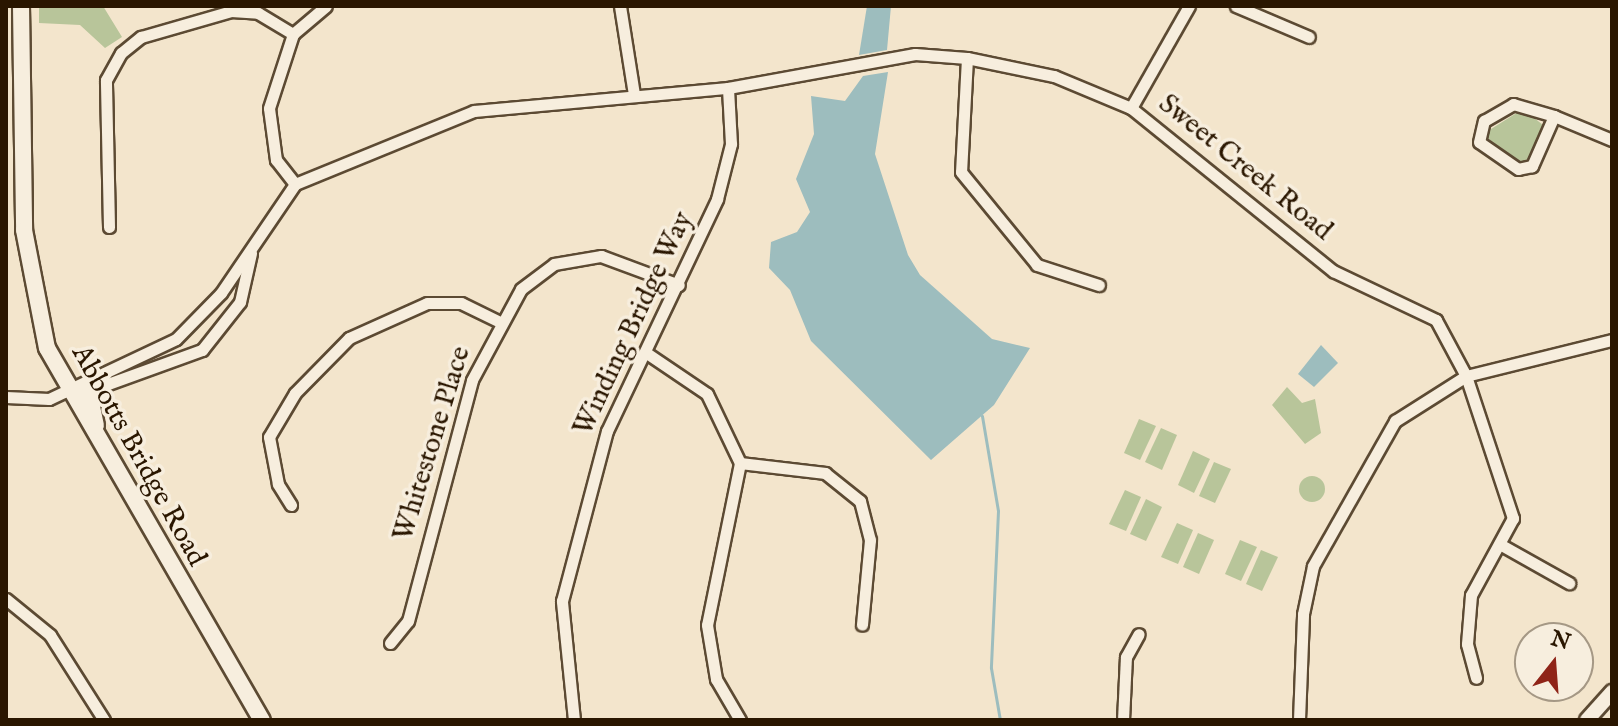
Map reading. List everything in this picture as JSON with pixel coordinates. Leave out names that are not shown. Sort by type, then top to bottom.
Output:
[{"type":"main road","name":"Abbotts Bridge Road","points":[[21,6],[26,245],[37,316],[67,392],[262,720]]},
{"type":"main road","points":[[89,393],[88,407],[131,487],[135,508]]},
{"type":"street","points":[[6,397],[30,401],[67,392],[176,339],[252,248],[295,184],[276,160],[269,108],[293,34],[326,6]]},
{"type":"street","points":[[620,6],[634,94]]},
{"type":"street","points":[[1131,108],[1189,6]]},
{"type":"street","points":[[1236,6],[1309,37]]},
{"type":"street","points":[[109,227],[106,80],[121,53],[154,32],[231,11],[258,13],[293,34]]},
{"type":"street","points":[[967,58],[961,172],[1037,265],[1099,285]]},
{"type":"street","name":"Sweet Creek Road","points":[[295,184],[474,111],[634,94],[728,88],[872,59],[967,58],[1054,76],[1131,108],[1333,271],[1436,320],[1466,376],[1510,490],[1513,518],[1503,546],[1471,595],[1467,644],[1476,678]]},
{"type":"street","name":"Winding Bridge Way","points":[[571,719],[562,601],[607,431],[648,354],[726,172],[728,88]]},
{"type":"street","points":[[1554,116],[1532,166],[1506,166],[1479,142],[1484,121],[1513,104],[1554,116],[1612,140]]},
{"type":"street","points":[[67,392],[89,393],[202,350],[240,302],[252,248]]},
{"type":"street","name":"Whitestone Place","points":[[390,643],[408,621],[472,380],[500,322],[535,276],[577,258],[622,260],[679,285]]},
{"type":"street","points":[[291,505],[278,484],[269,437],[295,393],[349,338],[427,303],[461,303],[500,322]]},
{"type":"street","points":[[1299,720],[1303,614],[1324,541],[1395,421],[1466,376],[1612,340]]},
{"type":"street","points":[[648,354],[707,394],[740,463],[707,625],[716,679],[740,720]]},
{"type":"street","points":[[740,463],[825,473],[860,501],[870,540],[862,625]]},
{"type":"street","points":[[1503,546],[1569,583]]},
{"type":"street","points":[[6,599],[50,635],[104,720]]},
{"type":"street","points":[[1123,720],[1126,657],[1139,634]]},
{"type":"street","points":[[1587,720],[1612,692]]},
{"type":"green space","points":[[39,6],[103,6],[122,37],[105,48],[80,25],[39,23]]},
{"type":"green space","points":[[1523,109],[1543,125],[1531,157],[1519,164],[1483,134]]},
{"type":"green space","points":[[1287,387],[1302,403],[1315,399],[1321,433],[1305,444],[1272,405]]},
{"type":"green space","points":[[1139,419],[1156,426],[1140,460],[1124,453]]},
{"type":"green space","points":[[1161,428],[1177,435],[1162,470],[1145,462]]},
{"type":"green space","points":[[1193,451],[1210,459],[1194,493],[1178,485]]},
{"type":"green space","points":[[1214,462],[1231,469],[1215,503],[1199,496]]},
{"type":"green space","points":[[1312,476],[1321,480],[1325,489],[1321,498],[1312,502],[1303,498],[1299,489],[1303,480]]},
{"type":"green space","points":[[1125,490],[1141,497],[1126,531],[1109,524]]},
{"type":"green space","points":[[1146,499],[1162,507],[1146,541],[1130,534]]},
{"type":"green space","points":[[1177,523],[1193,530],[1178,564],[1161,557]]},
{"type":"green space","points":[[1198,533],[1214,540],[1199,574],[1183,567]]},
{"type":"green space","points":[[1240,540],[1257,547],[1241,581],[1225,574]]},
{"type":"green space","points":[[1261,550],[1278,557],[1262,591],[1246,584]]},
{"type":"water","points":[[867,6],[891,6],[887,50],[859,55]]},
{"type":"water","points":[[888,72],[875,154],[908,255],[920,275],[992,339],[1030,348],[994,405],[931,460],[811,341],[790,290],[769,268],[771,242],[797,232],[810,212],[796,179],[814,134],[811,96],[845,101],[863,76]]},
{"type":"water","points":[[1321,345],[1338,363],[1314,387],[1298,374]]},
{"type":"waterway","points":[[982,416],[998,511],[991,668],[1000,720]]}]
